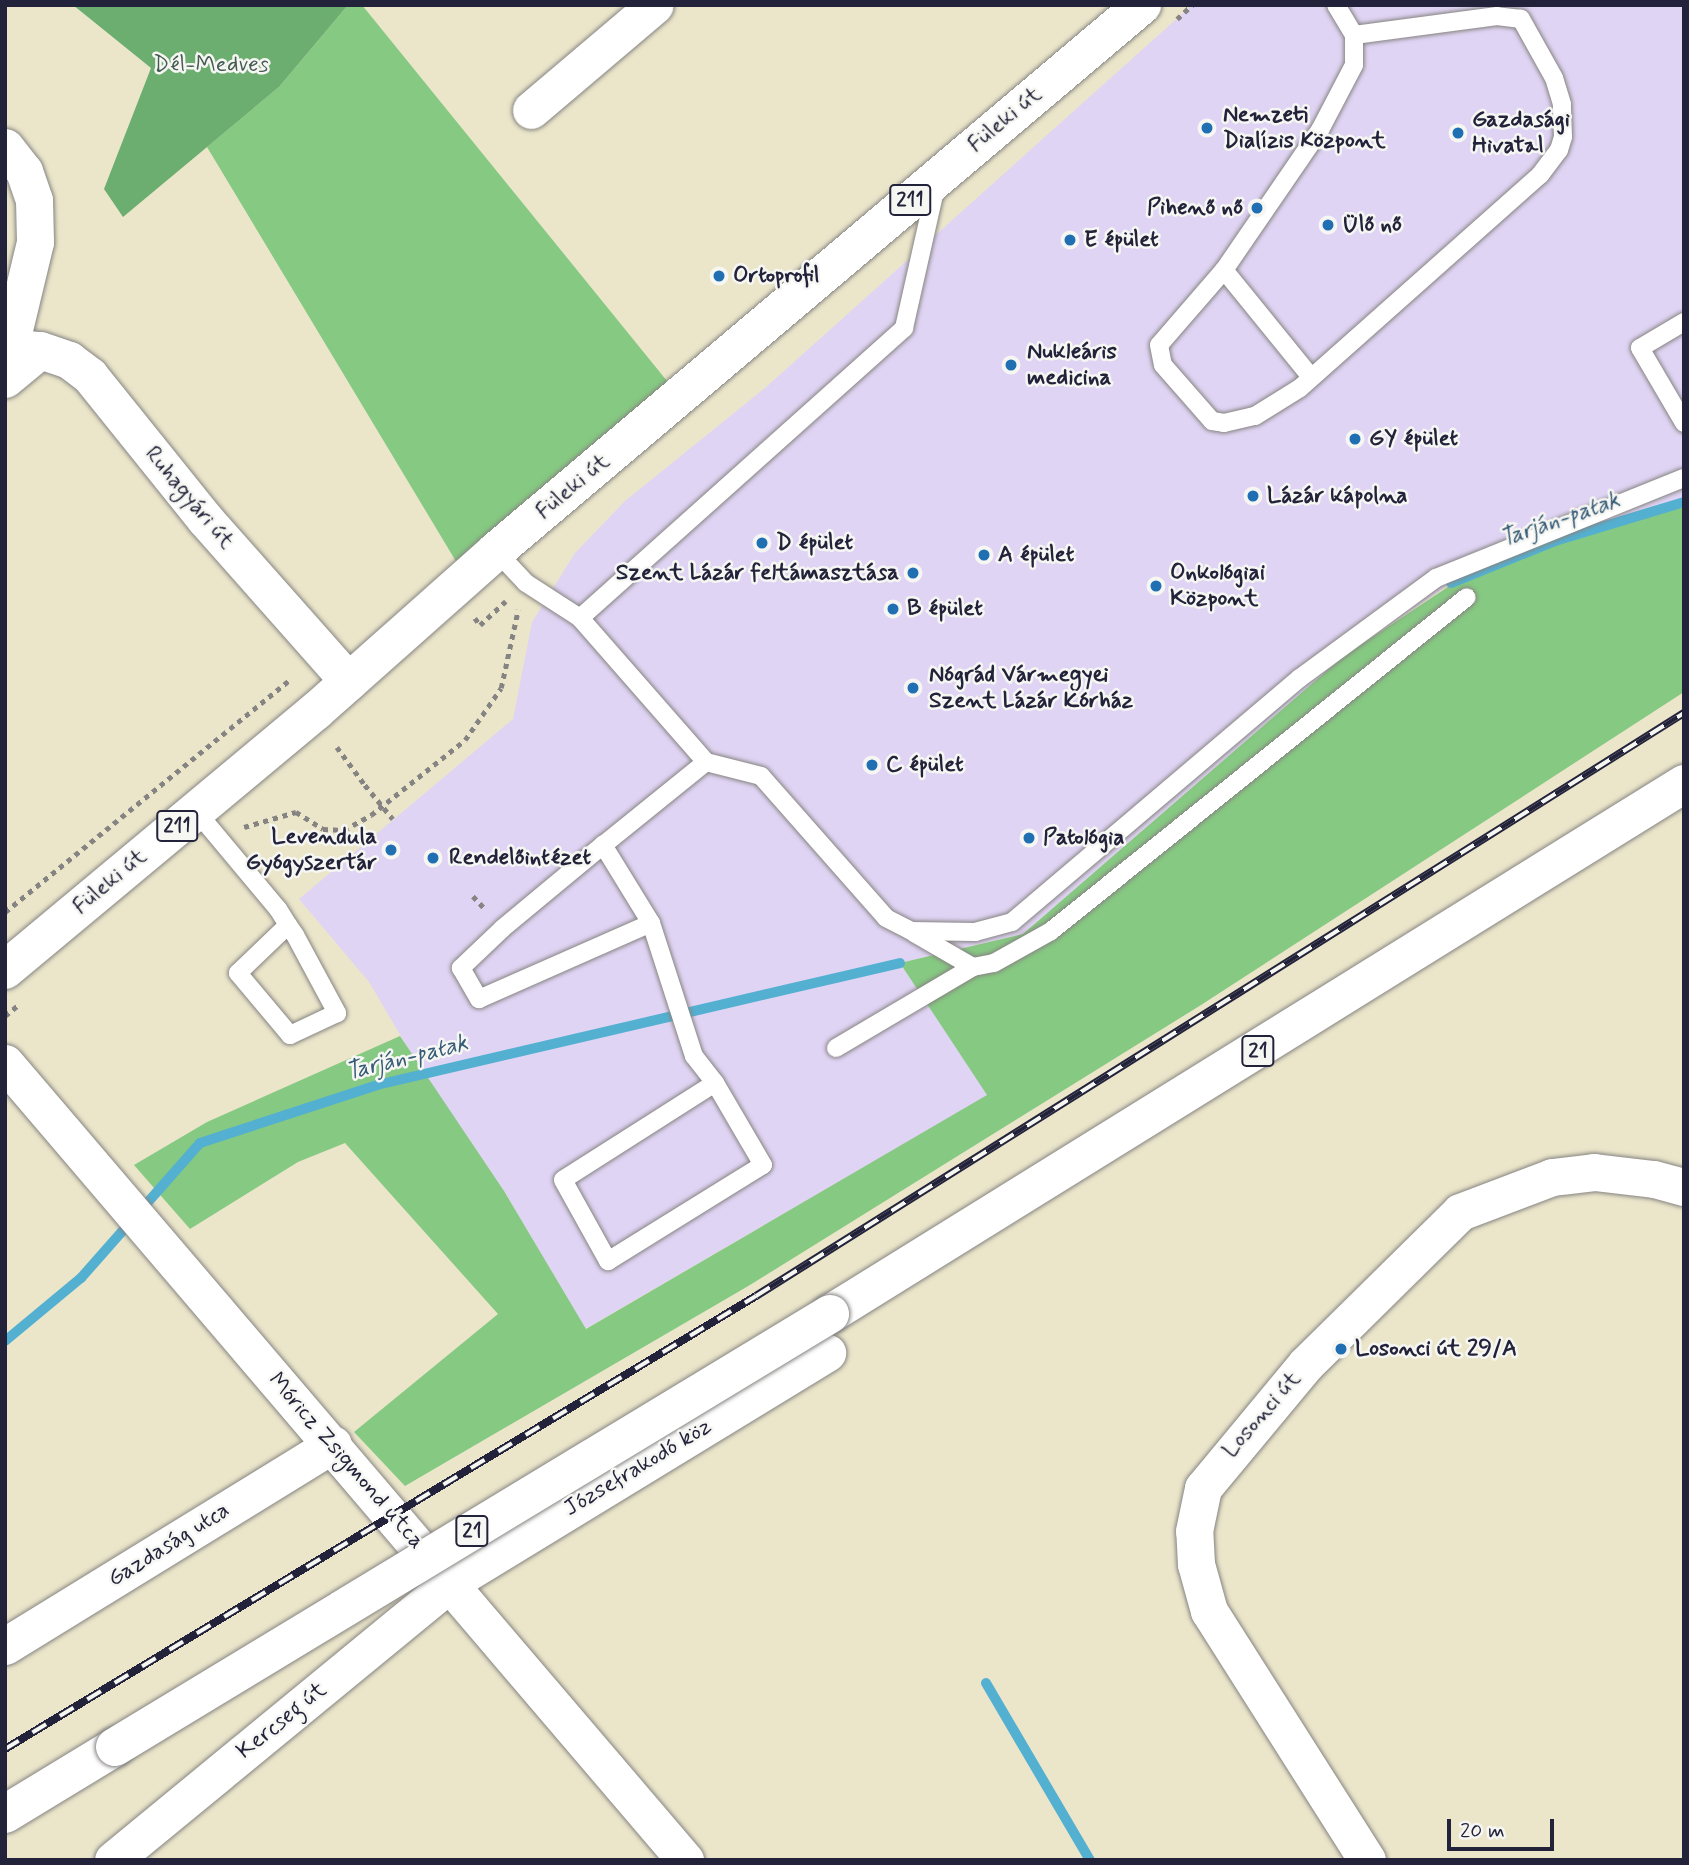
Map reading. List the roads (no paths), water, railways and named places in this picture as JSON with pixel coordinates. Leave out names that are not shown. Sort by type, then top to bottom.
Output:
[{"type":"main road","name":"Füleki út","points":[[16,984],[196,811],[349,682],[496,551],[1142,5]]},
{"type":"main road","name":"21","points":[[5,1814],[830,1314],[1684,784]]},
{"type":"street","points":[[531,110],[655,5]]},
{"type":"street","name":"Ruhagyári út","points":[[5,147],[24,171],[34,200],[35,242],[13,352],[69,360],[90,376],[322,654],[349,682]]},
{"type":"street","name":"Móricz Zsigmond utca","points":[[5,1063],[104,1184],[333,1444],[685,1860]]},
{"type":"street","name":"Losonci út","points":[[1367,1860],[1209,1611],[1196,1564],[1194,1531],[1203,1488],[1306,1364],[1460,1212],[1552,1177],[1594,1172],[1654,1179],[1684,1188]]},
{"type":"street","name":"Józsefrakodó köz","points":[[450,1583],[827,1353]]},
{"type":"street","name":"Gazdaság utca","points":[[5,1646],[333,1444]]},
{"type":"street","name":"Kercseg út","points":[[113,1860],[450,1583]]},
{"type":"lane","points":[[1336,5],[1354,36],[1354,65],[1320,130],[1224,270],[1163,337],[1158,351],[1163,365],[1204,415],[1218,423],[1244,420],[1270,409],[1311,377],[1553,161],[1563,137],[1562,104],[1554,78],[1524,12],[1354,36]]},
{"type":"lane","points":[[580,618],[905,328],[937,177]]},
{"type":"lane","points":[[1224,270],[1311,377]]},
{"type":"lane","points":[[1684,322],[1640,348],[1684,423]]},
{"type":"lane","points":[[911,931],[975,932],[1012,922],[1300,678],[1436,578],[1684,478]]},
{"type":"lane","points":[[496,551],[526,583],[580,618],[706,762],[761,776],[886,918],[973,967]]},
{"type":"lane","points":[[836,1048],[973,967],[994,963],[1051,931],[1467,597]]},
{"type":"lane","points":[[651,922],[479,999],[461,968],[603,845],[706,762]]},
{"type":"lane","points":[[196,811],[288,925],[337,1013],[290,1035],[237,973],[288,925]]},
{"type":"lane","points":[[603,845],[651,922],[676,993],[694,1056],[715,1083],[763,1166],[608,1261],[564,1180],[715,1083]]},
{"type":"waterway","name":"Tarján-patak","points":[[1451,583],[1555,541],[1684,502]]},
{"type":"waterway","name":"Tarján-patak","points":[[5,1341],[81,1278],[200,1143],[377,1085],[900,963]]},
{"type":"waterway","points":[[986,1683],[1090,1860]]},
{"type":"railway","points":[[5,1749],[756,1296],[1684,713]]},
{"type":"place","name":"Nemzeti Dialízis Központ","points":[[1207,128]]},
{"type":"place","name":"Gazdasági Hivatal","points":[[1458,133]]},
{"type":"place","name":"Pihenő nő","points":[[1257,208]]},
{"type":"place","name":"Ülő nő","points":[[1328,225]]},
{"type":"place","name":"E épület","points":[[1070,240]]},
{"type":"place","name":"Ortoprofil","points":[[719,276]]},
{"type":"place","name":"Nukleáris medicina","points":[[1011,365]]},
{"type":"place","name":"GY épület","points":[[1355,439]]},
{"type":"place","name":"Lázár kápolna","points":[[1253,496]]},
{"type":"place","name":"D épület","points":[[762,543]]},
{"type":"place","name":"A épület","points":[[984,555]]},
{"type":"place","name":"Szent Lázár feltámasztása","points":[[913,573]]},
{"type":"place","name":"Onkológiai Központ","points":[[1156,586]]},
{"type":"place","name":"B épület","points":[[893,609]]},
{"type":"place","name":"Nógrád Vármegyei Szent Lázár Kórház","points":[[913,688]]},
{"type":"place","name":"C épület","points":[[872,765]]},
{"type":"place","name":"Patológia","points":[[1029,838]]},
{"type":"place","name":"Levendula Gyógyszertár","points":[[391,850]]},
{"type":"place","name":"Rendelőintézet","points":[[433,858]]},
{"type":"place","name":"Losonci út 29/A","points":[[1341,1349]]},
{"type":"park label","name":"Dél-Medves","points":[[211,65]]}]
